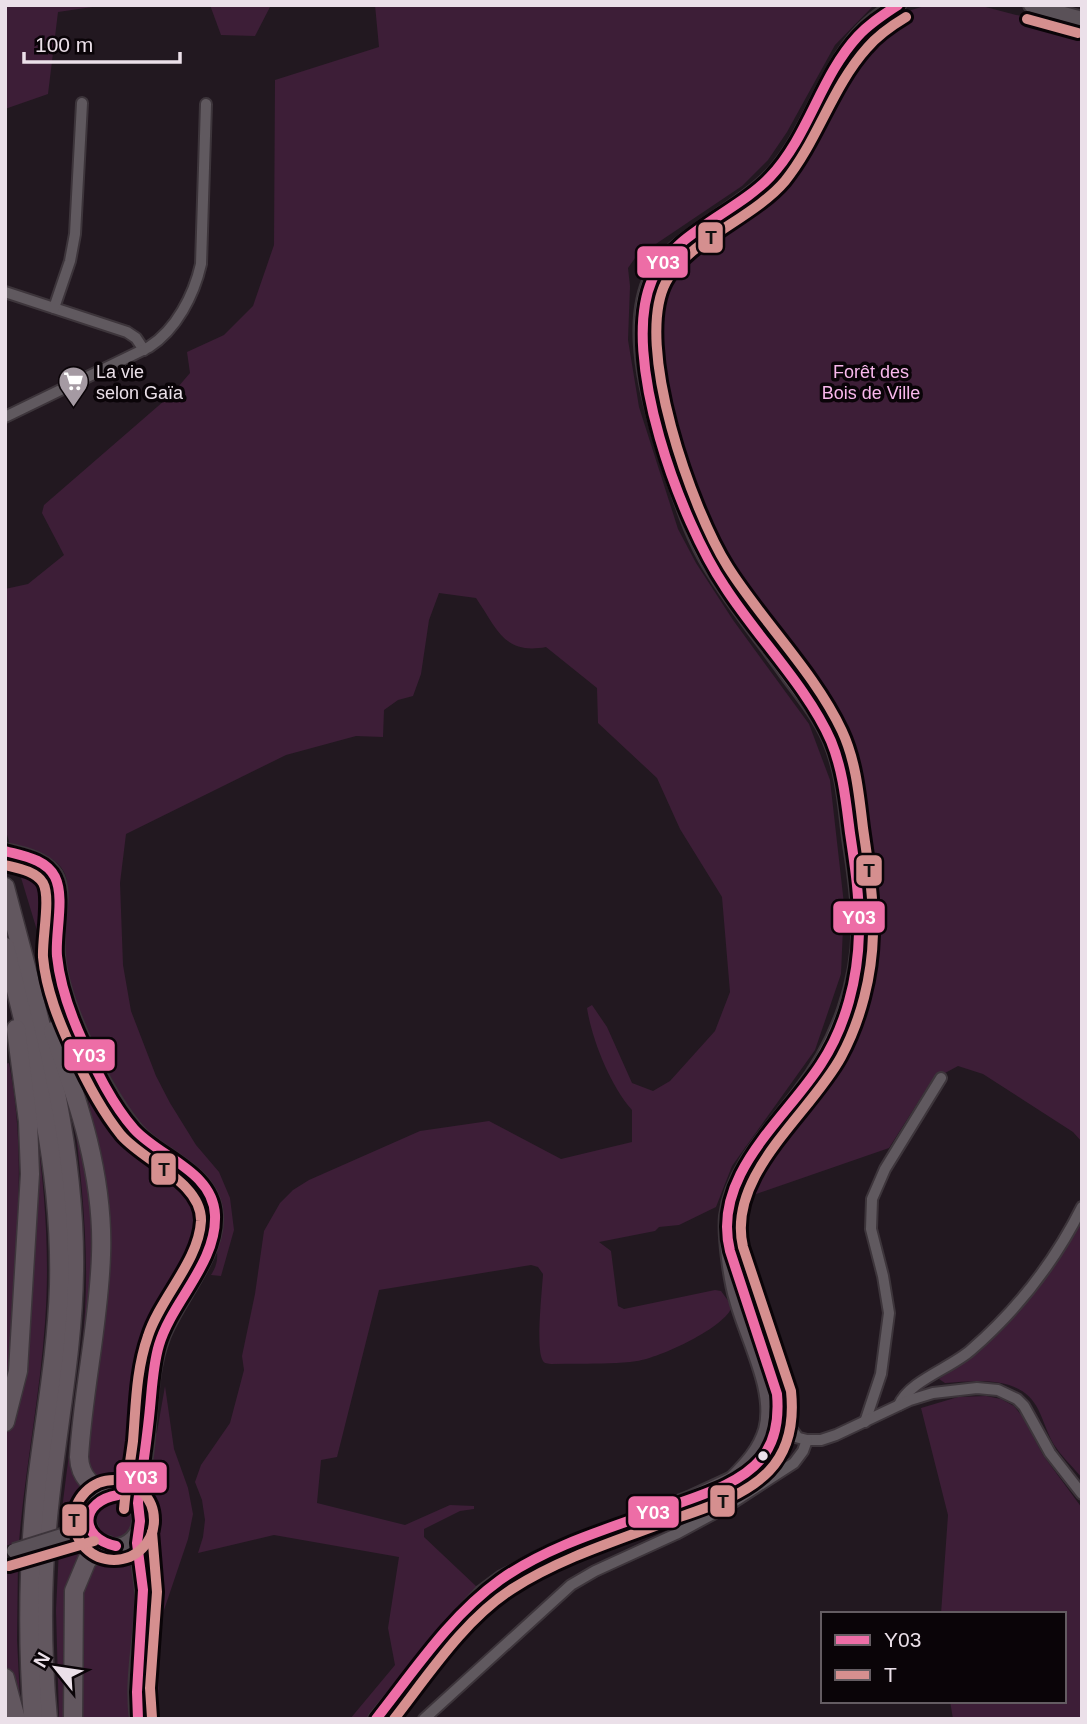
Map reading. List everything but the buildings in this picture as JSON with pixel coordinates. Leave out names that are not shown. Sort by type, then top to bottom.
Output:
[{"type":"highway","points":[[5,887],[57,1096],[66,1150],[73,1230],[74,1284],[69,1350],[44,1569],[44,1649],[48,1719]]},
{"type":"highway","points":[[15,926],[79,1105],[94,1168],[101,1219],[101,1253],[79,1463],[86,1480],[113,1495]]},
{"type":"highway","points":[[5,948],[28,1121],[30,1174],[19,1363],[5,1422]]},
{"type":"highway","points":[[5,948],[47,1121],[59,1238],[55,1342],[30,1562],[29,1644],[33,1719]]},
{"type":"highway","points":[[73,1719],[74,1591],[87,1560],[112,1546]]},
{"type":"highway","points":[[5,1678],[16,1719]]},
{"type":"main road","points":[[376,1719],[460,1617],[482,1593],[502,1578],[539,1558],[689,1499],[733,1478],[755,1466],[769,1448],[778,1401],[775,1385],[742,1283],[731,1262],[726,1227],[733,1193],[750,1158],[830,1049],[844,1013],[856,964],[859,913],[844,790],[833,745],[814,710],[719,579],[691,528],[649,397],[644,366],[645,305],[651,279],[664,260],[752,194],[772,175],[789,154],[852,41],[871,23],[898,5]]},
{"type":"main road","points":[[1031,5],[1082,19]]},
{"type":"main road","points":[[10,852],[30,856],[42,862],[52,872],[58,885],[61,898],[56,944],[58,962],[80,1034],[92,1060],[132,1126],[151,1146],[197,1177],[214,1206],[215,1222],[208,1248],[160,1343],[138,1510],[143,1597],[137,1692],[138,1719]]},
{"type":"main road","points":[[141,1577],[130,1558],[97,1540],[90,1528],[91,1509],[98,1500],[131,1485],[144,1463]]},
{"type":"main road","points":[[113,1495],[132,1501],[138,1510]]},
{"type":"main road","points":[[10,1552],[90,1528]]},
{"type":"main road","points":[[112,1546],[131,1541],[138,1531]]},
{"type":"street","points":[[54,308],[75,234],[82,103]]},
{"type":"street","points":[[5,417],[144,350],[158,341],[177,319],[198,275],[202,253],[206,104]]},
{"type":"street","points":[[5,292],[127,332],[136,338],[144,350]]},
{"type":"street","points":[[865,1422],[881,1374],[889,1313],[871,1229],[872,1199],[885,1169],[941,1078]]},
{"type":"street","points":[[899,1405],[907,1392],[961,1358],[1005,1318],[1063,1245],[1082,1207]]},
{"type":"street","points":[[772,1423],[784,1434],[828,1439],[899,1405],[933,1393],[988,1388],[1008,1394],[1024,1406],[1049,1453],[1082,1494]]},
{"type":"street","points":[[424,1719],[571,1585],[726,1507],[794,1463],[803,1451],[801,1438]]},
{"type":"green space","points":[[5,5],[106,5],[58,12],[48,94],[5,109]]},
{"type":"green space","points":[[210,5],[271,5],[255,36],[221,35]]},
{"type":"green space","points":[[375,5],[874,5],[835,45],[787,132],[768,160],[742,186],[635,258],[628,268],[628,340],[639,407],[678,529],[696,563],[733,620],[809,724],[830,780],[844,904],[841,974],[815,1050],[732,1166],[716,1207],[679,1225],[659,1227],[655,1231],[599,1242],[611,1251],[618,1306],[624,1309],[721,1291],[732,1306],[718,1323],[706,1332],[647,1359],[551,1364],[544,1362],[540,1352],[543,1274],[538,1267],[531,1265],[379,1290],[337,1457],[321,1460],[317,1503],[405,1525],[450,1505],[474,1506],[474,1509],[460,1511],[424,1529],[424,1537],[478,1588],[368,1719],[350,1719],[395,1665],[388,1628],[399,1557],[274,1535],[198,1553],[205,1520],[202,1500],[195,1482],[201,1465],[230,1423],[244,1370],[242,1356],[264,1231],[280,1203],[293,1190],[309,1180],[420,1131],[489,1121],[561,1159],[632,1142],[632,1110],[616,1088],[603,1062],[587,1008],[592,1005],[607,1027],[632,1083],[653,1091],[670,1081],[715,1031],[730,992],[722,897],[680,829],[657,778],[598,723],[597,688],[546,647],[520,647],[510,643],[496,629],[476,598],[439,593],[429,620],[421,674],[413,696],[398,700],[384,710],[383,737],[356,736],[286,755],[126,834],[120,883],[123,965],[131,1011],[156,1076],[170,1103],[196,1145],[219,1172],[230,1198],[234,1230],[221,1276],[211,1275],[217,1255],[212,1187],[200,1172],[147,1133],[139,1124],[94,1046],[74,996],[65,961],[63,939],[68,887],[65,873],[56,862],[38,852],[10,845],[5,828],[5,589],[28,584],[64,555],[42,513],[44,505],[172,394],[190,373],[187,352],[224,335],[253,306],[274,245],[275,80],[379,47]]},
{"type":"green space","name":"Forêt des Bois de Ville","points":[[928,5],[978,5],[1082,32],[1082,1142],[1073,1132],[983,1074],[958,1066],[932,1080],[889,1148],[739,1200],[745,1185],[770,1145],[829,1062],[852,1016],[867,953],[868,904],[848,757],[833,722],[701,534],[667,435],[656,385],[654,314],[664,277],[689,253],[757,205],[786,176],[812,135],[858,43],[881,19]]},
{"type":"green space","points":[[16,861],[33,868],[44,878],[49,889],[51,902],[47,944],[58,999]]},
{"type":"green space","points":[[58,1001],[78,1052],[119,1122],[148,1156],[160,1165],[176,1168],[192,1179],[206,1203],[209,1216],[207,1233],[193,1267],[172,1282],[165,1294],[164,1309],[145,1358],[138,1399],[142,1435],[137,1466],[127,1482],[109,1488],[85,1467],[106,1299],[104,1177],[88,1099]]},
{"type":"green space","points":[[9,1063],[18,1137],[19,1185],[15,1259],[19,1260],[13,1358],[5,1402],[5,1064]]},
{"type":"green space","points":[[73,1108],[84,1141],[97,1243],[75,1456],[96,1494],[73,1525],[60,1530],[80,1366],[86,1286],[84,1210]]},
{"type":"green space","points":[[36,1125],[46,1224],[45,1323],[19,1542],[5,1546],[5,1436],[12,1419]]},
{"type":"green space","points":[[1082,1216],[1082,1478],[1057,1449],[1038,1409],[1021,1390],[998,1382],[945,1383],[939,1379],[982,1346],[1021,1307],[1055,1263]]},
{"type":"green space","points":[[165,1386],[174,1449],[188,1488],[193,1514],[188,1539],[163,1613],[158,1640],[159,1719],[145,1719],[152,1600],[141,1540],[146,1522],[143,1509],[153,1439],[157,1432]]},
{"type":"green space","points":[[986,1396],[1001,1399],[1014,1406],[1043,1455],[1082,1508],[1082,1719],[953,1719],[950,1703],[1066,1703],[1066,1612],[941,1612],[948,1515],[921,1408],[958,1397]]},
{"type":"green space","points":[[114,1502],[127,1508],[133,1521],[127,1534],[114,1540],[101,1534],[95,1521],[101,1508]]},
{"type":"green space","points":[[76,1544],[89,1552],[85,1557],[69,1719],[59,1719],[56,1610],[59,1549]]},
{"type":"green space","points":[[107,1553],[125,1560],[135,1577],[130,1719],[81,1719],[81,1596],[89,1566]]},
{"type":"green space","points":[[18,1561],[17,1640],[21,1719],[5,1662],[5,1565]]},
{"type":"transit line","name":"Y03","points":[[376,1719],[449,1627],[500,1580],[561,1546],[731,1482],[761,1459],[773,1437],[777,1420],[777,1394],[730,1251],[727,1223],[731,1198],[741,1173],[771,1128],[821,1064],[844,1018],[858,950],[859,908],[855,870],[843,786],[831,741],[796,682],[725,587],[690,522],[674,481],[649,393],[643,351],[644,312],[652,280],[661,264],[689,236],[756,190],[770,177],[795,143],[845,52],[867,27],[898,5]]},
{"type":"transit line","name":"T","points":[[394,1719],[463,1632],[478,1616],[512,1589],[571,1558],[712,1506],[749,1488],[776,1463],[786,1444],[792,1413],[791,1391],[743,1247],[741,1221],[747,1195],[758,1170],[827,1079],[854,1028],[868,982],[872,950],[870,881],[856,778],[842,731],[818,688],[728,567],[698,507],[671,427],[662,385],[657,345],[658,310],[666,282],[676,267],[689,254],[756,207],[785,181],[797,165],[855,63],[876,39],[906,17]]},
{"type":"transit line","name":"T","points":[[1027,19],[1078,33]]},
{"type":"transit line","name":"Y03","points":[[5,851],[40,862],[55,877],[59,895],[57,956],[61,978],[74,1022],[106,1087],[134,1129],[183,1166],[205,1187],[212,1200],[215,1215],[214,1233],[209,1249],[165,1329],[154,1368],[138,1503],[140,1521],[137,1543],[143,1590],[138,1719]]},
{"type":"transit line","name":"T","points":[[5,865],[31,873],[43,883],[46,908],[43,957],[47,982],[63,1029],[94,1095],[121,1135],[182,1184],[199,1207],[201,1221],[194,1251],[161,1308],[144,1349],[137,1388],[124,1509]]},
{"type":"transit line","name":"T","points":[[114,1480],[129,1483],[142,1492],[151,1505],[154,1520],[151,1535],[142,1548],[129,1557],[114,1560],[99,1557],[86,1548],[77,1535],[74,1520],[77,1505],[86,1492],[99,1483],[114,1480]]},
{"type":"transit line","name":"Y03","points":[[116,1546],[95,1536],[88,1520],[96,1504],[118,1495]]},
{"type":"transit line","name":"T","points":[[152,1532],[157,1592],[150,1688],[152,1718]]},
{"type":"transit line","name":"T","points":[[9,1566],[94,1541]]},
{"type":"place","name":"La vie selon Gaïa","points":[[73,409]]}]
